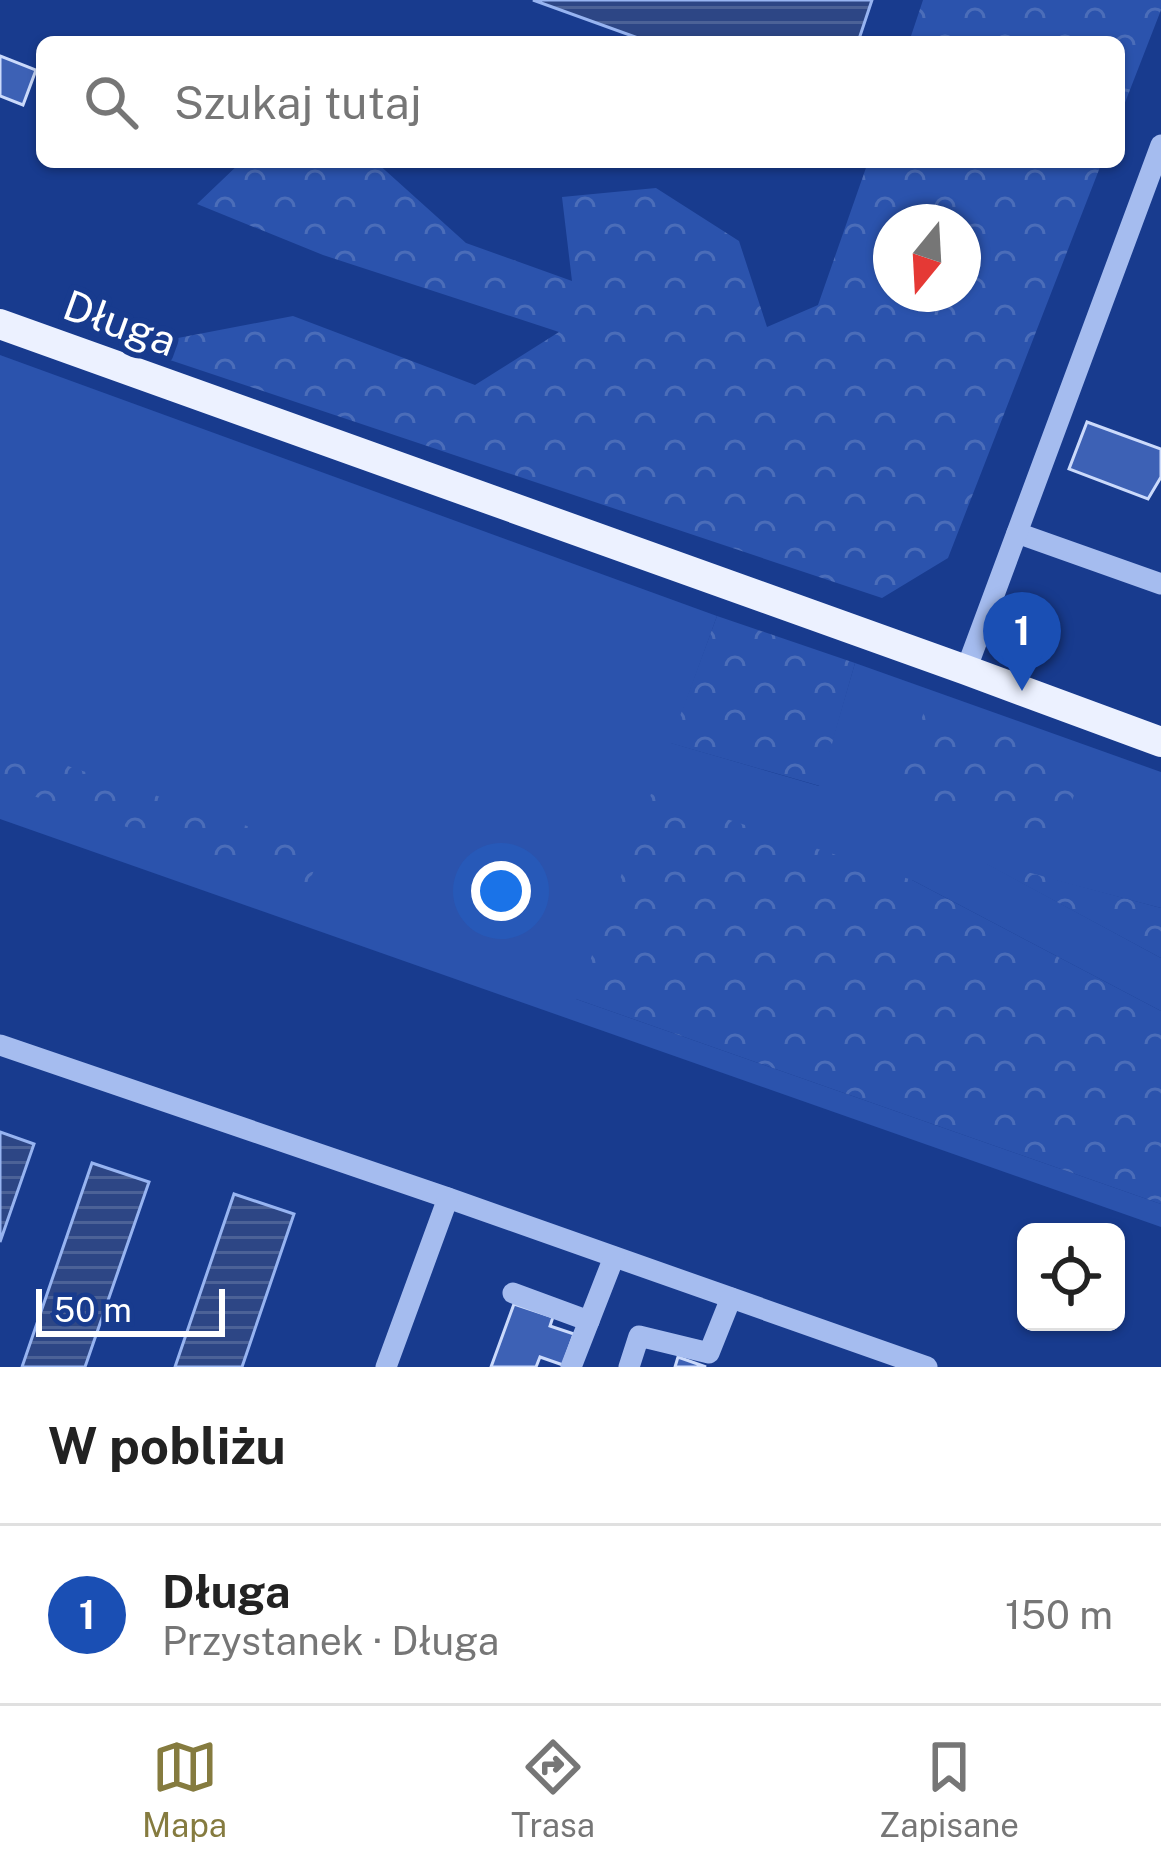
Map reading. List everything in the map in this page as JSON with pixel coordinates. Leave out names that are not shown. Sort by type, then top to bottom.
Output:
[{"type":"main road","name":"Długa","points":[[0,325],[1161,742]]},
{"type":"lane","points":[[966,670],[1150,208],[1161,146]]},
{"type":"lane","points":[[1017,533],[1161,584]]},
{"type":"lane","points":[[0,1045],[927,1367]]},
{"type":"lane","points":[[386,1367],[448,1198]]},
{"type":"lane","points":[[571,1367],[614,1257]]},
{"type":"lane","points":[[513,1293],[589,1321]]},
{"type":"lane","points":[[629,1367],[639,1336],[709,1353],[731,1298]]},
{"type":"green space","points":[[923,0],[1161,0],[1125,103],[1125,36],[911,36]]},
{"type":"green space","points":[[235,168],[383,168],[466,243],[572,281],[562,197],[656,188],[739,241],[767,327],[818,305],[866,168],[1100,168],[948,558],[882,598],[131,347],[293,316],[475,385],[559,332],[323,255],[197,204]]},
{"type":"green space","points":[[0,355],[717,616],[671,743],[819,786],[855,663],[1161,772],[1161,908],[982,861],[1161,958],[1161,1011],[912,880],[576,999],[1161,1204],[1161,1227],[0,819]]},
{"type":"green space","points":[[717,616],[855,663],[820,786],[670,743]]},
{"type":"green space","points":[[926,707],[1087,762],[1055,844],[895,787]]},
{"type":"green space","points":[[8,746],[322,851],[307,887],[0,785]]},
{"type":"green space","points":[[651,794],[912,880],[1161,1011],[1161,1204],[576,999]]},
{"type":"green space","points":[[975,858],[1161,908],[1161,958]]},
{"type":"shaded area","points":[[533,0],[872,0],[860,36],[632,36]]},
{"type":"shaded area","points":[[0,1132],[34,1144],[0,1242]]},
{"type":"shaded area","points":[[92,1163],[149,1182],[85,1367],[22,1367]]},
{"type":"shaded area","points":[[234,1194],[294,1214],[242,1367],[175,1367]]},
{"type":"building","points":[[0,56],[36,70],[23,105],[0,96]]},
{"type":"building","points":[[1087,422],[1161,449],[1161,477],[1148,499],[1069,469]]},
{"type":"building","points":[[1002,613],[1025,621],[1013,652],[991,644]]},
{"type":"building","points":[[514,1304],[553,1317],[550,1326],[574,1334],[563,1365],[540,1357],[536,1367],[491,1367]]},
{"type":"building","points":[[678,1357],[706,1367],[675,1367]]},
{"type":"place","name":"Długa","points":[[1022,691]]}]
